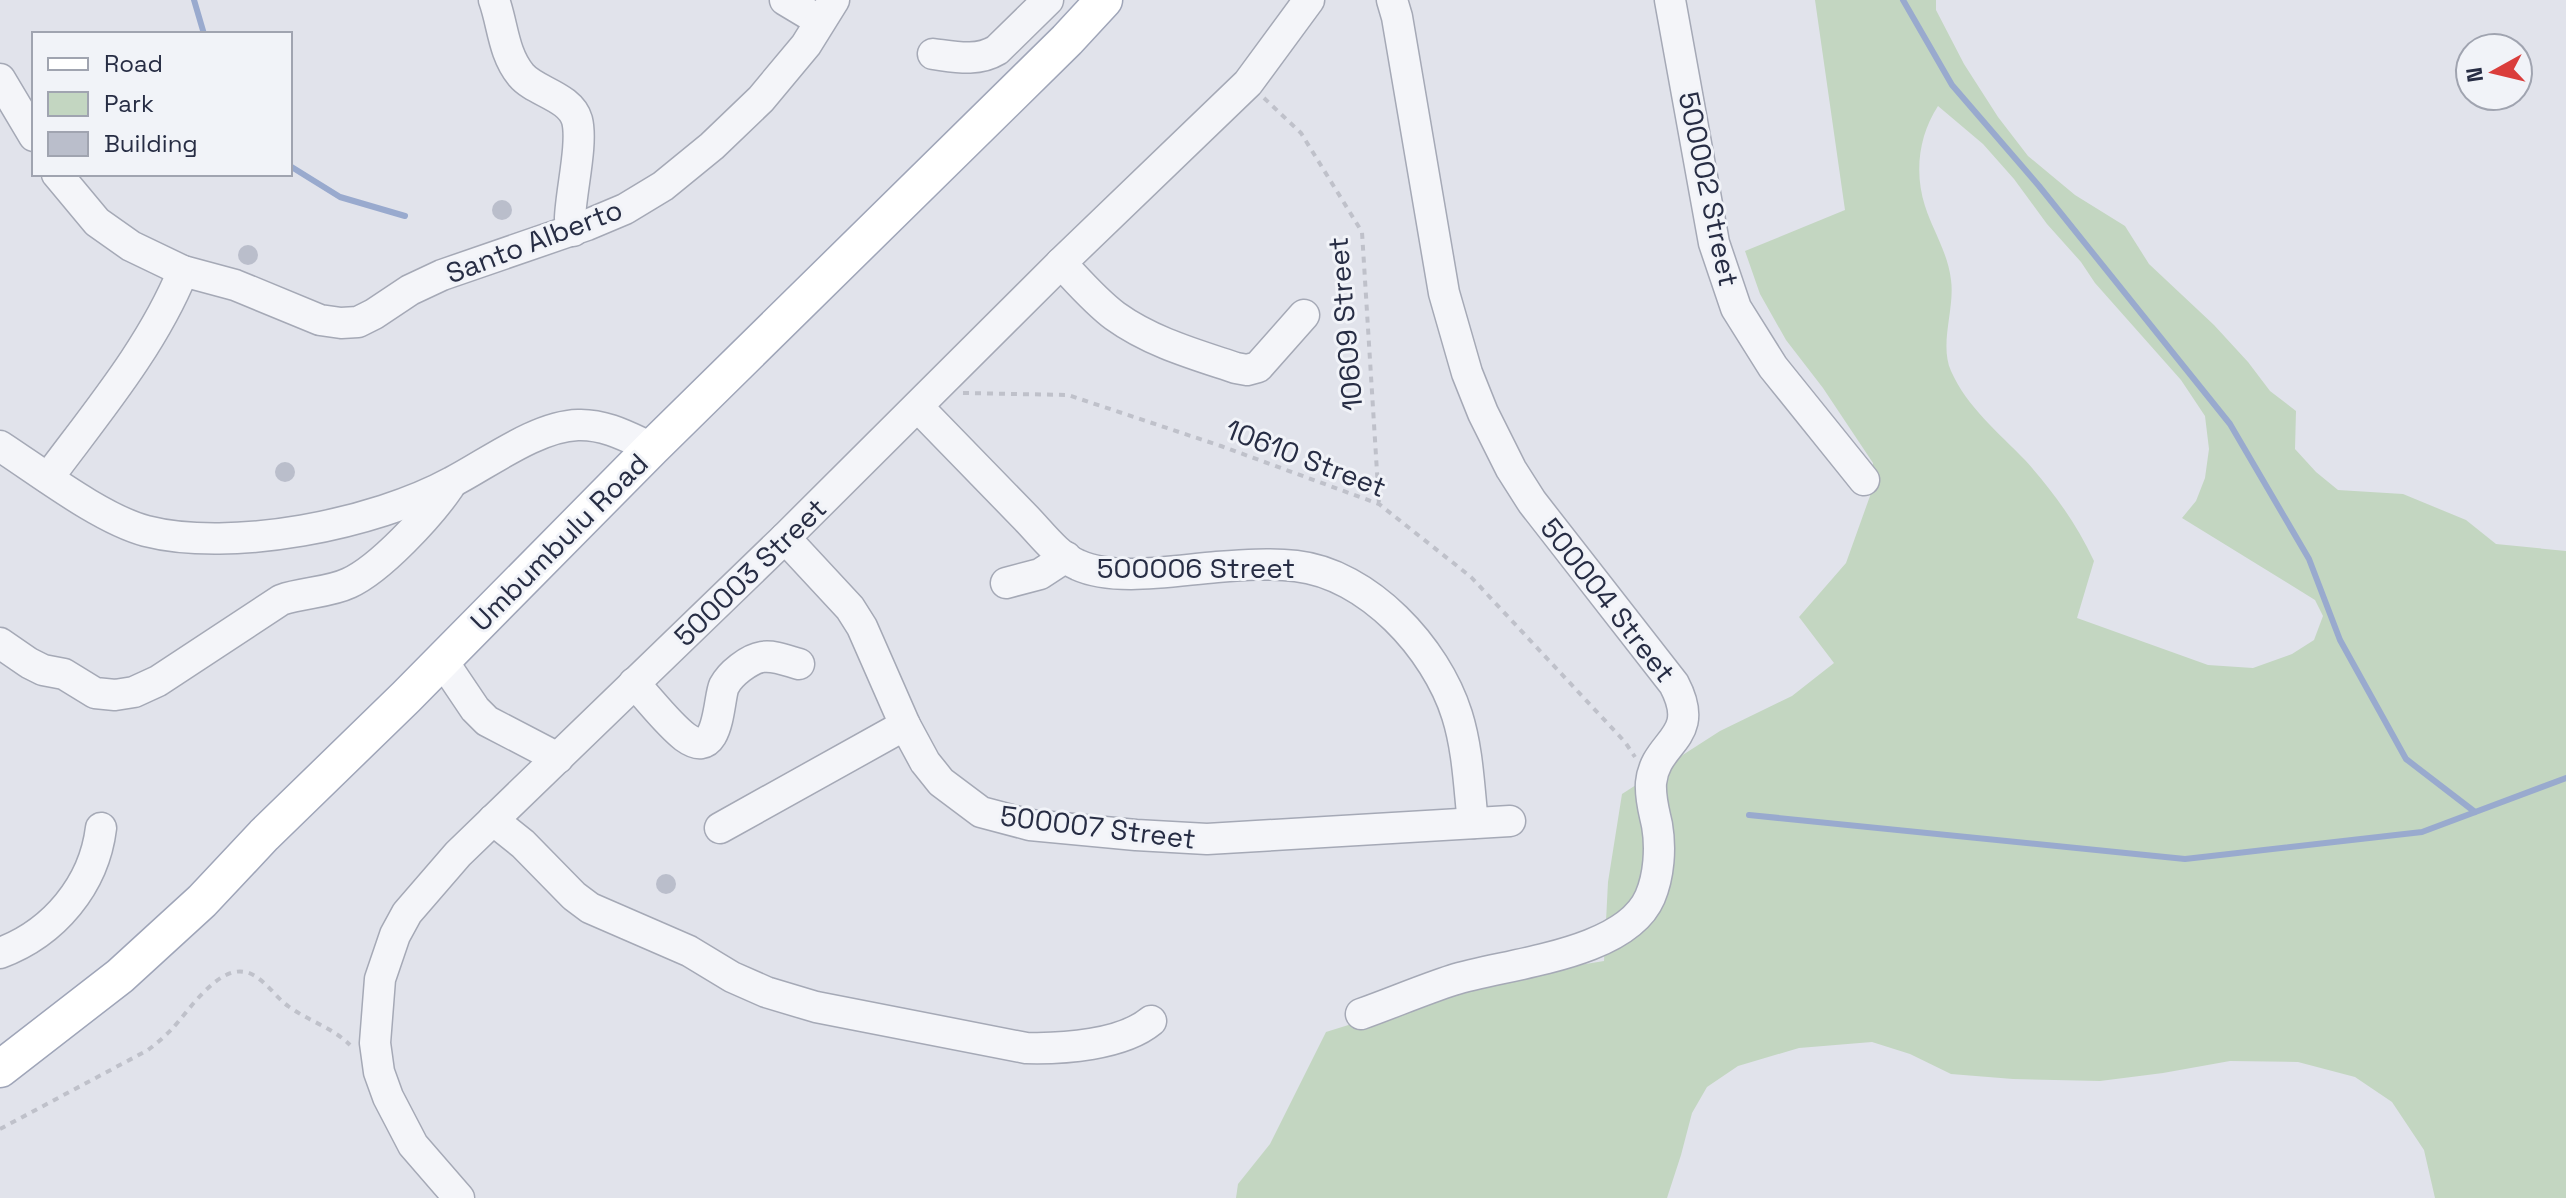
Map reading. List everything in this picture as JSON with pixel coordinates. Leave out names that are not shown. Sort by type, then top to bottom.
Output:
[{"type":"main road","name":"Umbumbulu Road","points":[[0,1069],[120,976],[202,901],[264,835],[1104,0]]},
{"type":"street","points":[[494,0],[504,43],[519,73],[529,83],[571,108],[577,119],[570,218],[573,231]]},
{"type":"street","points":[[785,0],[827,10]]},
{"type":"street","points":[[933,54],[973,58],[989,55],[1048,0]]},
{"type":"street","name":"500003 Street","points":[[459,1198],[413,1145],[379,1072],[375,1043],[380,979],[395,935],[407,913],[434,880],[493,820],[785,538],[1248,82],[1309,0]]},
{"type":"street","name":"500004 Street","points":[[1392,0],[1444,293],[1462,360],[1483,413],[1511,469],[1532,502],[1680,695],[1681,730],[1654,771],[1651,783]]},
{"type":"street","name":"500002 Street","points":[[1670,0],[1711,229],[1736,308],[1773,367],[1864,480]]},
{"type":"street","name":"Santo Alberto","points":[[59,176],[97,222],[131,246],[183,271],[235,285],[320,320],[358,322],[410,290],[442,275],[573,231],[635,203],[663,186],[737,123],[780,78],[806,45],[827,10]]},
{"type":"street","points":[[0,79],[32,133]]},
{"type":"street","points":[[1061,263],[1128,325],[1167,344],[1236,368],[1247,370],[1258,367],[1304,315]]},
{"type":"street","points":[[48,478],[120,381],[160,320],[183,271]]},
{"type":"street","name":"500006 Street","points":[[926,400],[1066,557],[1077,565],[1092,570],[1132,573],[1235,566],[1297,566],[1324,572],[1363,591],[1413,638],[1448,691],[1464,743],[1473,823]]},
{"type":"street","points":[[0,446],[83,500],[144,530],[176,536],[209,537],[306,531],[380,512],[419,499],[533,438],[575,425],[614,430],[652,448]]},
{"type":"street","points":[[0,643],[29,663],[43,670],[64,674],[95,693],[115,695],[134,692],[158,681],[281,600],[301,593],[335,588],[361,576],[427,516],[452,482]]},
{"type":"street","name":"500007 Street","points":[[785,538],[850,608],[862,627],[905,725],[925,762],[941,782],[981,812],[1030,825],[1207,839],[1510,821]]},
{"type":"street","points":[[1006,583],[1040,574],[1066,557]]},
{"type":"street","points":[[634,683],[686,738],[701,742],[714,732],[722,692],[735,673],[760,657],[775,657],[799,664]]},
{"type":"street","points":[[442,660],[475,709],[487,721],[558,758]]},
{"type":"street","points":[[720,828],[905,725]]},
{"type":"street","points":[[1361,1014],[1453,981],[1591,944],[1634,921],[1650,896],[1656,871],[1659,845],[1651,783]]},
{"type":"street","points":[[493,820],[590,908],[689,951],[732,977],[792,1001],[1026,1048],[1099,1042],[1136,1032],[1151,1021]]},
{"type":"street","points":[[0,953],[25,942],[76,897],[98,851],[101,828]]},
{"type":"path","name":"10609 Street","points":[[1248,82],[1301,133],[1362,232],[1379,504]]},
{"type":"path","name":"10610 Street","points":[[926,400],[1068,395],[1221,446],[1379,504],[1471,577],[1625,742],[1651,783]]},
{"type":"path","points":[[0,1129],[148,1050],[218,979],[243,971],[255,976],[296,1012],[339,1034],[379,1072]]},
{"type":"green space","points":[[1815,0],[1936,0],[1936,10],[1964,64],[2028,156],[2075,195],[2125,226],[2149,264],[2214,325],[2270,391],[2296,411],[2295,449],[2316,472],[2338,490],[2403,494],[2466,520],[2496,544],[2566,551],[2566,1198],[2435,1198],[2424,1150],[2392,1102],[2355,1077],[2298,1062],[2230,1061],[2100,1081],[2013,1079],[1951,1074],[1910,1054],[1872,1042],[1799,1048],[1738,1066],[1707,1087],[1692,1113],[1667,1198],[1236,1198],[1238,1184],[1270,1144],[1326,1032],[1499,978],[1604,961],[1608,882],[1622,794],[1720,731],[1792,696],[1834,663],[1799,617],[1846,563],[1870,496],[1873,463],[1823,388],[1786,340],[1760,294],[1745,251],[1845,210]],"holes":[[[1938,106],[1983,144],[2095,283],[2181,380],[2205,416],[2209,449],[2205,478],[2196,501],[2182,518],[2315,600],[2323,616],[2314,640],[2292,654],[2253,668],[2208,665],[2077,618],[2094,561],[2087,547],[2045,484],[1966,396],[1948,361],[1946,349],[1951,280],[1922,193],[1920,154],[1926,129]]]},
{"type":"building","points":[[502,200],[509,203],[512,210],[509,217],[502,220],[495,217],[492,210],[495,203]]},
{"type":"building","points":[[248,245],[255,248],[258,255],[255,262],[248,265],[241,262],[238,255],[241,248]]},
{"type":"building","points":[[285,462],[292,465],[295,472],[292,479],[285,482],[278,479],[275,472],[278,465]]},
{"type":"building","points":[[666,874],[673,877],[676,884],[673,891],[666,894],[659,891],[656,884],[659,877]]},
{"type":"waterway","points":[[194,0],[203,32]]},
{"type":"waterway","points":[[1903,0],[1952,85],[2039,186],[2230,424],[2309,559],[2340,640],[2406,759],[2475,812]]},
{"type":"waterway","points":[[292,167],[340,197],[405,216]]},
{"type":"waterway","points":[[1749,815],[2185,859],[2422,832],[2566,778]]}]
